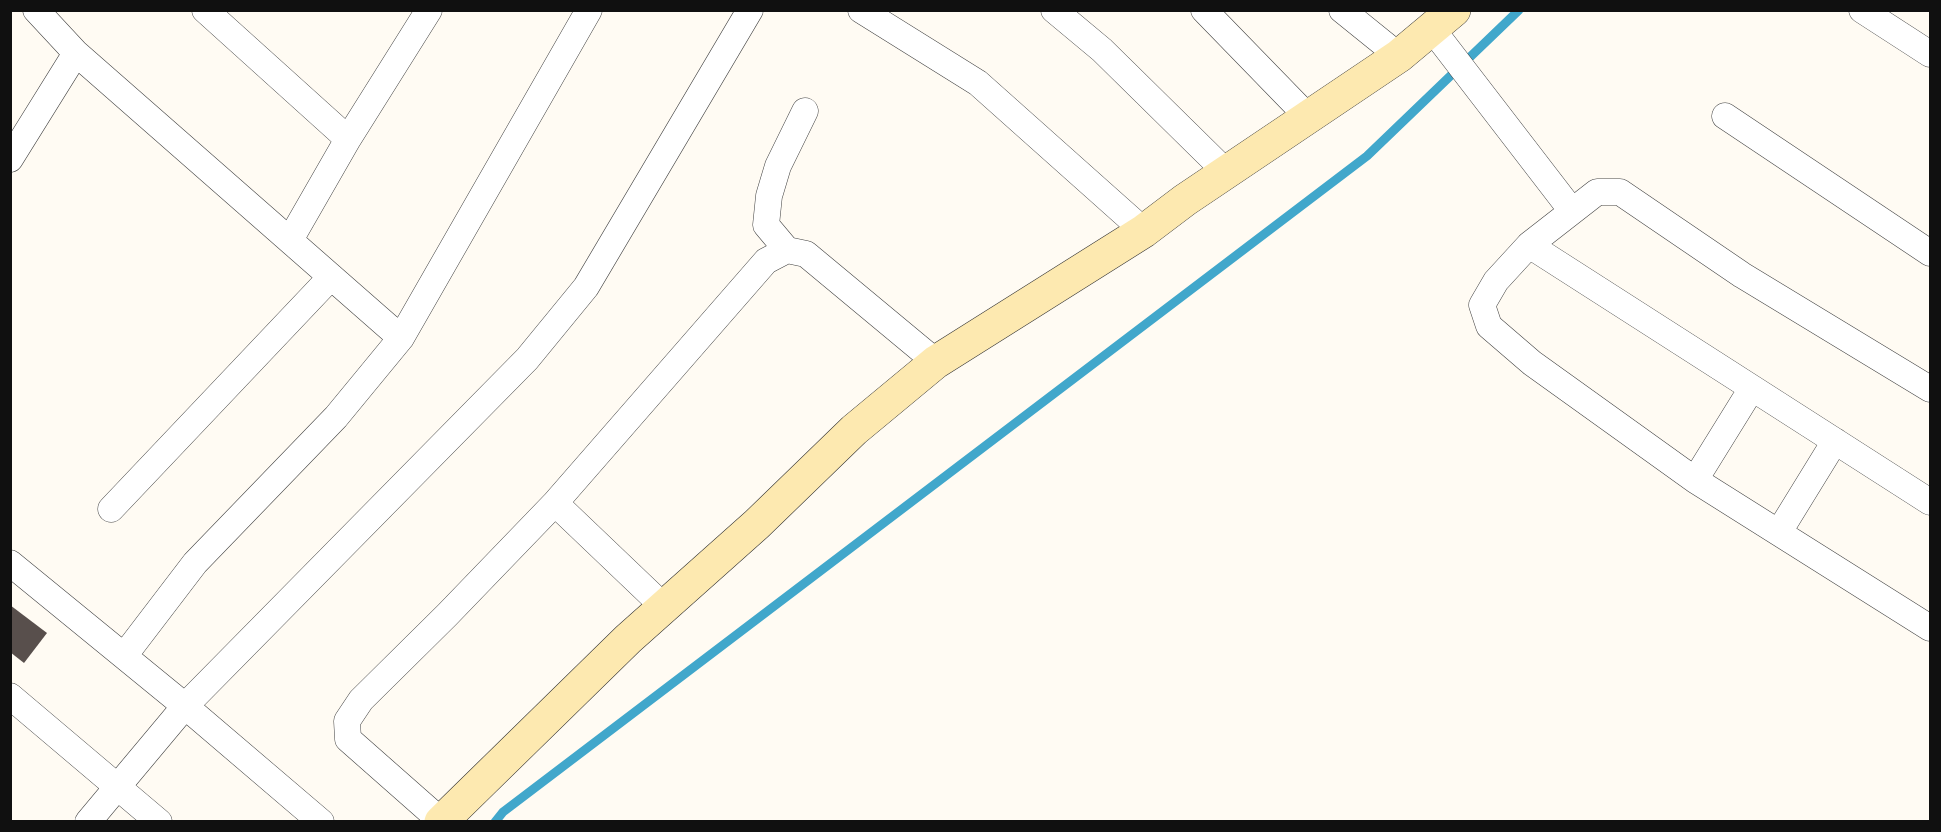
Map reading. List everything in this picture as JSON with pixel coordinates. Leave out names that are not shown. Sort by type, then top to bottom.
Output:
[{"type":"street","points":[[36,10],[76,53],[401,338]]},
{"type":"street","points":[[205,10],[348,139]]},
{"type":"street","points":[[290,240],[348,139],[429,10]]},
{"type":"street","points":[[124,656],[195,563],[336,417],[401,338],[589,10]]},
{"type":"street","points":[[88,822],[185,706],[527,359],[586,287],[750,10]]},
{"type":"street","points":[[861,10],[978,83],[1144,231]]},
{"type":"street","points":[[1054,10],[1102,50],[1226,172]]},
{"type":"street","points":[[1204,10],[1308,117]]},
{"type":"street","points":[[1342,10],[1399,56]]},
{"type":"street","points":[[1862,10],[1930,54]]},
{"type":"street","points":[[788,250],[766,261],[555,503],[361,700],[348,721],[348,739],[441,821],[628,639],[757,524],[854,430],[936,362],[1144,231],[1226,172],[1399,56],[1445,30],[1499,116],[1572,211]]},
{"type":"street","points":[[10,159],[76,53]]},
{"type":"street","points":[[805,111],[778,166],[769,196],[766,225],[788,250],[807,254],[936,362]]},
{"type":"street","points":[[1725,116],[1930,253]]},
{"type":"street","points":[[1930,389],[1742,275],[1620,192],[1597,192],[1529,245],[1496,281],[1482,304],[1488,326],[1532,363],[1695,480],[1930,628]]},
{"type":"street","points":[[1529,245],[1930,502]]},
{"type":"street","points":[[111,509],[332,277]]},
{"type":"street","points":[[1695,480],[1752,388]]},
{"type":"street","points":[[1779,532],[1835,441]]},
{"type":"street","points":[[555,503],[664,607]]},
{"type":"street","points":[[10,563],[185,706],[321,822]]},
{"type":"street","points":[[10,696],[159,822]]},
{"type":"building","points":[[10,605],[47,633],[24,663],[10,652]]},
{"type":"waterway","points":[[495,822],[503,812],[1367,156],[1519,10]]}]
